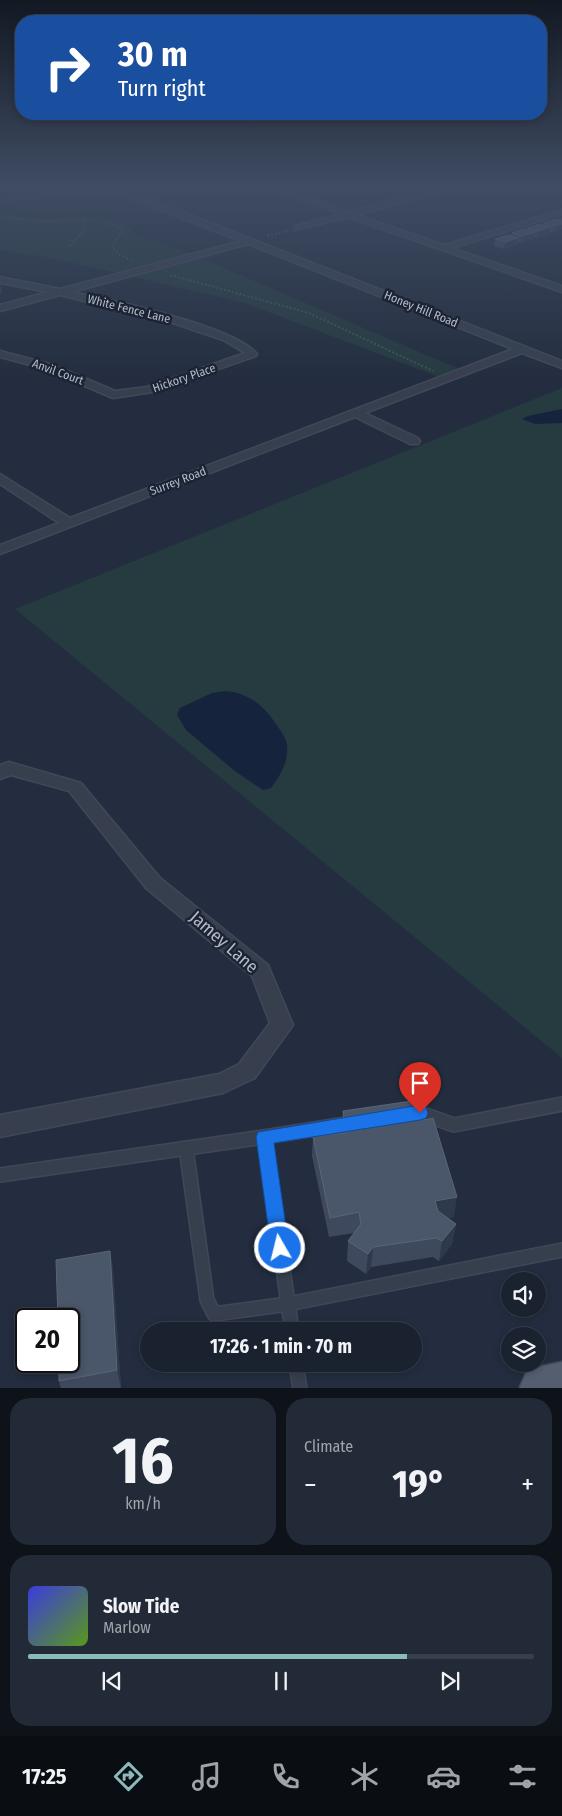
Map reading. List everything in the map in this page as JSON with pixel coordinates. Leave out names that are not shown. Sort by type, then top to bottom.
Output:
[{"type":"main road","points":[[542,1388],[562,1385]]},
{"type":"street","points":[[0,308],[213,251]]},
{"type":"street","name":"Honey Hill Road","points":[[275,251],[562,365]]},
{"type":"street","points":[[452,251],[559,286]]},
{"type":"street","name":"White Fence Lane","points":[[0,280],[59,292],[177,321],[242,344],[252,354]]},
{"type":"street","name":"Surrey Road","points":[[0,550],[522,349]]},
{"type":"street","name":"Anvil Court","points":[[0,354],[49,368],[106,390],[113,396]]},
{"type":"street","name":"Hickory Place","points":[[113,396],[149,390],[252,354]]},
{"type":"street","points":[[356,413],[414,441]]},
{"type":"street","points":[[0,478],[68,523]]},
{"type":"street","name":"Jamey Lane","points":[[0,773],[9,768],[75,787],[153,883],[261,971],[282,1025],[247,1071],[222,1082],[0,1126]]},
{"type":"lane","points":[[401,1116],[420,1113],[454,1125],[562,1104]]},
{"type":"lane","points":[[0,1175],[362,1122]]},
{"type":"lane","points":[[264,1137],[291,1322]]},
{"type":"lane","points":[[186,1148],[207,1300],[214,1314],[288,1304],[562,1250]]},
{"type":"lane","points":[[297,1372],[300,1388]]},
{"type":"path","points":[[115,251],[134,261]]},
{"type":"path","points":[[166,273],[309,313],[436,372]]},
{"type":"green space","points":[[5,251],[182,251],[466,372],[447,380],[245,303],[51,258]]},
{"type":"green space","points":[[562,388],[562,1058],[15,609]]},
{"type":"water","points":[[562,409],[562,423],[535,424],[522,419],[528,416]]},
{"type":"water","points":[[234,692],[256,702],[268,713],[285,738],[287,757],[281,773],[271,788],[263,790],[236,772],[186,730],[177,715],[180,708],[212,693]]},
{"type":"building","points":[[419,1100],[425,1120],[433,1118],[457,1197],[435,1201],[438,1211],[456,1224],[442,1241],[436,1238],[373,1247],[368,1254],[348,1241],[361,1224],[359,1212],[330,1218],[313,1136],[346,1133],[343,1111]]},
{"type":"building","points":[[110,1251],[117,1370],[59,1381],[59,1373],[80,1373],[80,1308],[58,1308],[56,1260]]},
{"type":"route","points":[[280,1248],[264,1137],[420,1113]]}]
